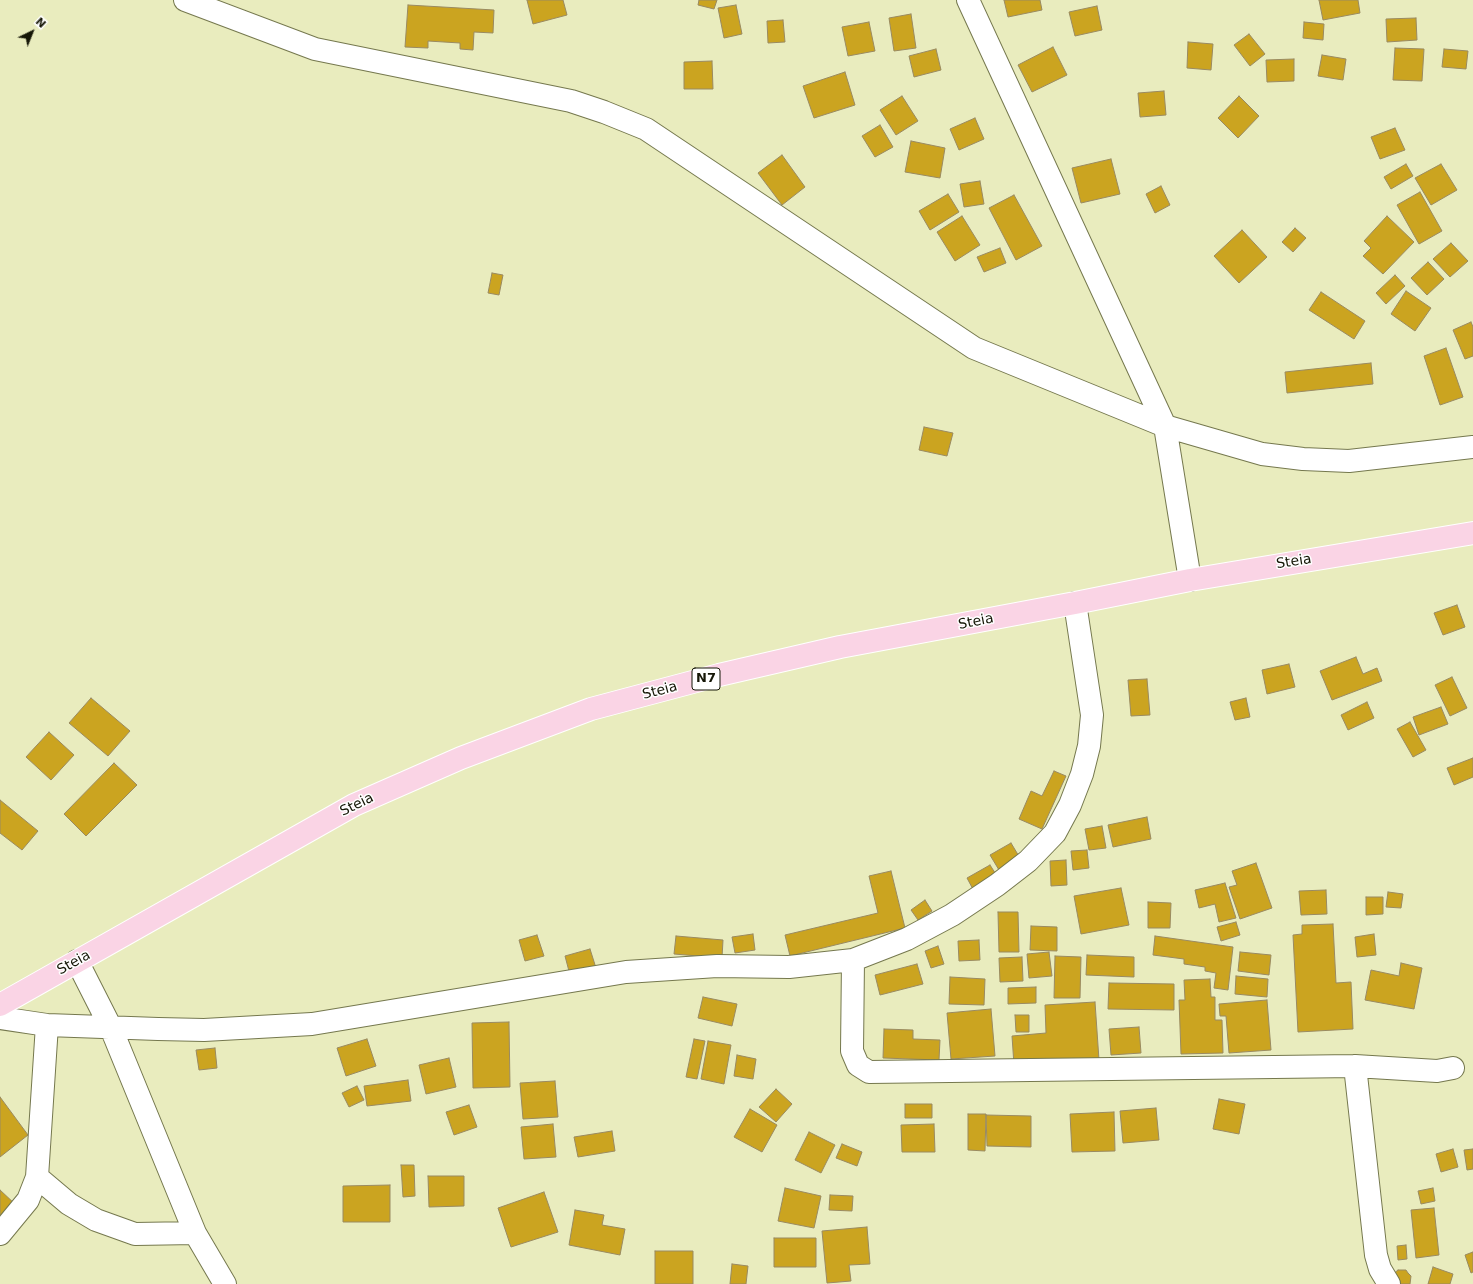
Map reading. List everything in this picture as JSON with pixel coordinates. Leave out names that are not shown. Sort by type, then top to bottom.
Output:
[{"type":"main road","name":"Steia","points":[[0,1005],[354,805],[461,758],[591,710],[719,675],[840,647],[1190,580],[1473,533]]},
{"type":"street","points":[[184,0],[315,49],[571,101],[604,112],[646,129],[974,348],[1164,426],[1262,454],[1303,459],[1349,461],[1473,447]]},
{"type":"street","points":[[968,0],[1164,426],[1190,580]]},
{"type":"street","points":[[0,1018],[47,1026],[204,1030],[312,1024],[626,972],[717,966],[789,967],[853,960],[907,939],[952,915],[997,885],[1028,861],[1055,834],[1070,805],[1082,774],[1089,746],[1092,716],[1075,603]]},
{"type":"street","points":[[853,960],[852,1051],[858,1065],[869,1072],[1355,1066],[1437,1071],[1453,1068]]},
{"type":"street","points":[[77,961],[111,1028],[195,1233],[225,1284]]},
{"type":"street","points":[[0,1234],[28,1200],[37,1177],[47,1026]]},
{"type":"street","points":[[1355,1066],[1376,1255],[1380,1269],[1389,1284]]},
{"type":"street","points":[[37,1177],[70,1204],[96,1220],[136,1234],[195,1233]]},
{"type":"building","points":[[527,0],[563,0],[567,15],[533,24]]},
{"type":"building","points":[[699,0],[717,0],[714,9],[698,5]]},
{"type":"building","points":[[1004,0],[1040,0],[1042,10],[1008,17]]},
{"type":"building","points":[[1319,0],[1358,0],[1360,13],[1323,20]]},
{"type":"building","points":[[408,5],[494,10],[493,33],[474,32],[473,50],[460,49],[460,43],[428,41],[428,48],[405,47]]},
{"type":"building","points":[[736,5],[742,34],[724,38],[718,8]]},
{"type":"building","points":[[1097,6],[1102,30],[1075,36],[1069,12]]},
{"type":"building","points":[[911,14],[916,48],[894,51],[889,18]]},
{"type":"building","points":[[1416,18],[1417,40],[1387,42],[1386,19]]},
{"type":"building","points":[[783,20],[785,42],[768,43],[767,21]]},
{"type":"building","points":[[869,22],[875,51],[848,56],[842,27]]},
{"type":"building","points":[[1304,22],[1324,24],[1323,40],[1303,38]]},
{"type":"building","points":[[1249,34],[1265,54],[1250,66],[1234,45]]},
{"type":"building","points":[[1188,42],[1213,44],[1211,70],[1187,68]]},
{"type":"building","points":[[1053,47],[1067,75],[1032,92],[1018,65]]},
{"type":"building","points":[[1395,48],[1424,49],[1422,81],[1393,80]]},
{"type":"building","points":[[936,49],[941,70],[914,77],[909,56]]},
{"type":"building","points":[[1444,49],[1468,51],[1466,69],[1442,67]]},
{"type":"building","points":[[1322,55],[1346,59],[1343,80],[1318,76]]},
{"type":"building","points":[[1294,59],[1294,81],[1267,82],[1266,60]]},
{"type":"building","points":[[712,61],[713,89],[684,89],[684,62]]},
{"type":"building","points":[[845,72],[855,105],[814,118],[803,86]]},
{"type":"building","points":[[1164,91],[1166,115],[1140,117],[1138,93]]},
{"type":"building","points":[[902,96],[918,121],[896,135],[880,110]]},
{"type":"building","points":[[1239,96],[1259,116],[1238,138],[1218,118]]},
{"type":"building","points":[[975,118],[984,139],[959,150],[950,129]]},
{"type":"building","points":[[880,125],[893,147],[875,157],[862,136]]},
{"type":"building","points":[[1395,128],[1405,150],[1380,159],[1371,137]]},
{"type":"building","points":[[911,141],[945,148],[940,178],[905,172]]},
{"type":"building","points":[[782,155],[805,187],[782,205],[758,173]]},
{"type":"building","points":[[1111,159],[1120,194],[1081,203],[1072,168]]},
{"type":"building","points":[[1406,164],[1413,176],[1391,189],[1384,177]]},
{"type":"building","points":[[1441,164],[1457,190],[1431,205],[1415,178]]},
{"type":"building","points":[[980,181],[984,204],[964,207],[960,184]]},
{"type":"building","points":[[1161,186],[1170,205],[1155,213],[1146,194]]},
{"type":"building","points":[[1420,192],[1442,231],[1419,244],[1397,205]]},
{"type":"building","points":[[948,194],[959,212],[930,230],[919,211]]},
{"type":"building","points":[[1014,195],[1042,246],[1016,260],[989,208]]},
{"type":"building","points":[[962,216],[980,245],[955,261],[937,232]]},
{"type":"building","points":[[1387,216],[1414,242],[1383,274],[1363,256],[1371,248],[1364,241]]},
{"type":"building","points":[[1295,228],[1306,238],[1293,252],[1282,242]]},
{"type":"building","points":[[1242,230],[1267,257],[1239,283],[1214,256]]},
{"type":"building","points":[[1451,243],[1468,261],[1450,277],[1433,259]]},
{"type":"building","points":[[1000,248],[1006,263],[984,272],[977,257]]},
{"type":"building","points":[[1428,262],[1444,279],[1427,295],[1411,278]]},
{"type":"building","points":[[492,273],[503,275],[499,295],[488,293]]},
{"type":"building","points":[[1395,275],[1405,286],[1386,304],[1376,293]]},
{"type":"building","points":[[1406,291],[1431,308],[1415,331],[1391,314]]},
{"type":"building","points":[[1321,292],[1365,321],[1354,339],[1309,310]]},
{"type":"building","points":[[1471,322],[1473,327],[1473,356],[1465,359],[1453,330]]},
{"type":"building","points":[[1446,348],[1463,397],[1440,405],[1424,356]]},
{"type":"building","points":[[1371,363],[1373,384],[1287,393],[1285,372]]},
{"type":"building","points":[[924,427],[953,433],[947,456],[919,450]]},
{"type":"building","points":[[1457,605],[1465,627],[1443,635],[1434,613]]},
{"type":"building","points":[[1356,657],[1363,674],[1377,668],[1382,681],[1332,700],[1320,671]]},
{"type":"building","points":[[1289,664],[1295,687],[1267,694],[1262,670]]},
{"type":"building","points":[[1452,677],[1467,708],[1450,716],[1435,685]]},
{"type":"building","points":[[1147,679],[1150,715],[1131,716],[1128,680]]},
{"type":"building","points":[[91,698],[130,731],[108,756],[69,723]]},
{"type":"building","points":[[1246,698],[1250,717],[1235,720],[1230,702]]},
{"type":"building","points":[[1367,702],[1374,718],[1348,730],[1341,715]]},
{"type":"building","points":[[1441,707],[1448,724],[1419,735],[1413,717]]},
{"type":"building","points":[[1410,722],[1426,750],[1413,757],[1397,729]]},
{"type":"building","points":[[49,732],[74,755],[51,780],[26,757]]},
{"type":"building","points":[[1473,758],[1473,777],[1454,785],[1447,768]]},
{"type":"building","points":[[114,763],[137,785],[86,836],[64,814]]},
{"type":"building","points":[[1054,771],[1066,776],[1042,829],[1019,819],[1031,791],[1042,796]]},
{"type":"building","points":[[0,800],[38,831],[22,850],[0,833]]},
{"type":"building","points":[[1147,817],[1151,839],[1113,847],[1108,825]]},
{"type":"building","points":[[1102,826],[1106,848],[1089,850],[1085,829]]},
{"type":"building","points":[[1011,843],[1023,863],[1002,875],[990,855]]},
{"type":"building","points":[[1087,850],[1089,868],[1073,870],[1071,851]]},
{"type":"building","points":[[1066,860],[1067,885],[1051,886],[1050,861]]},
{"type":"building","points":[[1256,863],[1272,908],[1240,919],[1229,887],[1237,885],[1232,871]]},
{"type":"building","points":[[990,865],[999,879],[975,893],[967,878]]},
{"type":"building","points":[[891,871],[905,928],[790,956],[785,935],[878,913],[869,876]]},
{"type":"building","points":[[1225,883],[1236,918],[1219,922],[1215,904],[1199,908],[1195,890]]},
{"type":"building","points":[[1121,888],[1129,925],[1081,934],[1074,896]]},
{"type":"building","points":[[1326,890],[1327,914],[1301,915],[1299,891]]},
{"type":"building","points":[[1388,892],[1403,894],[1401,908],[1386,907]]},
{"type":"building","points":[[1366,897],[1383,897],[1383,914],[1366,915]]},
{"type":"building","points":[[925,900],[932,911],[918,920],[911,910]]},
{"type":"building","points":[[1148,902],[1171,903],[1170,928],[1148,928]]},
{"type":"building","points":[[998,912],[1018,912],[1019,952],[999,952]]},
{"type":"building","points":[[1236,922],[1240,935],[1221,941],[1217,927]]},
{"type":"building","points":[[1333,924],[1336,983],[1351,982],[1353,1029],[1298,1032],[1293,935],[1302,934],[1302,925]]},
{"type":"building","points":[[1031,926],[1057,927],[1057,951],[1030,950]]},
{"type":"building","points":[[753,934],[755,950],[735,953],[732,937]]},
{"type":"building","points":[[1374,934],[1376,955],[1357,957],[1355,937]]},
{"type":"building","points":[[537,935],[544,956],[525,961],[519,940]]},
{"type":"building","points":[[676,936],[723,940],[722,958],[674,954]]},
{"type":"building","points":[[1155,936],[1233,947],[1228,990],[1214,988],[1216,973],[1205,971],[1205,967],[1184,964],[1184,959],[1153,955]]},
{"type":"building","points":[[979,940],[980,960],[959,961],[958,941]]},
{"type":"building","points":[[938,946],[944,964],[931,968],[925,951]]},
{"type":"building","points":[[590,949],[596,968],[570,975],[565,956]]},
{"type":"building","points":[[1049,952],[1052,976],[1029,978],[1027,954]]},
{"type":"building","points":[[1240,952],[1271,955],[1269,975],[1238,971]]},
{"type":"building","points":[[1087,955],[1134,957],[1134,977],[1086,975]]},
{"type":"building","points":[[1055,956],[1081,957],[1080,998],[1054,998]]},
{"type":"building","points":[[1022,957],[1023,981],[1000,982],[999,958]]},
{"type":"building","points":[[1401,963],[1422,968],[1414,1009],[1365,1000],[1371,970],[1399,976]]},
{"type":"building","points":[[917,964],[923,984],[880,995],[875,975]]},
{"type":"building","points":[[1236,976],[1268,979],[1267,997],[1235,994]]},
{"type":"building","points":[[950,977],[985,979],[984,1005],[949,1004]]},
{"type":"building","points":[[1210,979],[1211,997],[1215,997],[1215,1020],[1222,1020],[1223,1053],[1181,1054],[1179,1000],[1185,1000],[1184,980]]},
{"type":"building","points":[[1109,983],[1174,984],[1174,1010],[1108,1009]]},
{"type":"building","points":[[1036,987],[1036,1003],[1008,1004],[1008,988]]},
{"type":"building","points":[[703,997],[737,1004],[732,1026],[698,1018]]},
{"type":"building","points":[[1267,1000],[1271,1050],[1229,1053],[1226,1016],[1220,1016],[1219,1004]]},
{"type":"building","points":[[1095,1002],[1099,1060],[1014,1065],[1012,1036],[1046,1033],[1045,1005]]},
{"type":"building","points":[[991,1009],[995,1056],[951,1059],[947,1013]]},
{"type":"building","points":[[1015,1015],[1029,1015],[1029,1032],[1016,1032]]},
{"type":"building","points":[[509,1022],[510,1087],[473,1088],[472,1023]]},
{"type":"building","points":[[1139,1027],[1141,1053],[1111,1055],[1109,1029]]},
{"type":"building","points":[[884,1029],[913,1030],[913,1039],[940,1040],[939,1060],[883,1058]]},
{"type":"building","points":[[367,1039],[376,1066],[346,1076],[337,1048]]},
{"type":"building","points":[[694,1039],[705,1041],[697,1079],[686,1077]]},
{"type":"building","points":[[708,1041],[731,1045],[724,1084],[701,1079]]},
{"type":"building","points":[[215,1048],[217,1068],[199,1070],[196,1050]]},
{"type":"building","points":[[737,1055],[756,1059],[753,1079],[734,1076]]},
{"type":"building","points":[[449,1058],[456,1087],[426,1094],[419,1065]]},
{"type":"building","points":[[408,1080],[411,1101],[367,1106],[364,1086]]},
{"type":"building","points":[[555,1081],[558,1117],[523,1119],[520,1083]]},
{"type":"building","points":[[357,1086],[364,1100],[349,1107],[342,1093]]},
{"type":"building","points":[[776,1089],[792,1104],[776,1122],[759,1107]]},
{"type":"building","points":[[0,1097],[28,1135],[0,1157]]},
{"type":"building","points":[[1219,1099],[1245,1104],[1239,1134],[1213,1129]]},
{"type":"building","points":[[905,1104],[932,1104],[932,1118],[905,1118]]},
{"type":"building","points":[[469,1105],[477,1127],[454,1135],[446,1112]]},
{"type":"building","points":[[1156,1108],[1159,1140],[1123,1143],[1120,1111]]},
{"type":"building","points":[[750,1109],[777,1125],[762,1152],[734,1137]]},
{"type":"building","points":[[1114,1112],[1115,1151],[1072,1152],[1070,1114]]},
{"type":"building","points":[[968,1114],[986,1114],[985,1151],[968,1150]]},
{"type":"building","points":[[986,1115],[1031,1116],[1031,1147],[987,1146]]},
{"type":"building","points":[[553,1124],[556,1157],[524,1159],[521,1127]]},
{"type":"building","points":[[934,1124],[935,1152],[902,1152],[901,1125]]},
{"type":"building","points":[[612,1131],[615,1151],[578,1157],[574,1137]]},
{"type":"building","points":[[809,1132],[835,1145],[821,1173],[795,1160]]},
{"type":"building","points":[[842,1144],[862,1152],[857,1166],[836,1158]]},
{"type":"building","points":[[1453,1149],[1458,1167],[1441,1172],[1436,1154]]},
{"type":"building","points":[[1473,1149],[1473,1169],[1467,1170],[1464,1150]]},
{"type":"building","points":[[401,1165],[414,1165],[415,1196],[403,1197]]},
{"type":"building","points":[[428,1176],[464,1176],[464,1206],[429,1207]]},
{"type":"building","points":[[390,1185],[390,1222],[343,1222],[343,1186]]},
{"type":"building","points":[[785,1188],[821,1196],[814,1228],[778,1221]]},
{"type":"building","points":[[1433,1188],[1435,1201],[1421,1204],[1418,1191]]},
{"type":"building","points":[[0,1190],[16,1205],[0,1223]]},
{"type":"building","points":[[544,1192],[558,1232],[511,1247],[498,1208]]},
{"type":"building","points":[[830,1195],[853,1196],[852,1211],[829,1210]]},
{"type":"building","points":[[1434,1208],[1439,1255],[1416,1258],[1411,1210]]},
{"type":"building","points":[[575,1210],[604,1215],[602,1225],[625,1229],[620,1255],[569,1245]]},
{"type":"building","points":[[867,1227],[870,1264],[849,1265],[851,1281],[827,1283],[822,1231]]},
{"type":"building","points":[[774,1238],[816,1238],[816,1267],[774,1267]]},
{"type":"building","points":[[1406,1245],[1407,1259],[1398,1260],[1397,1246]]},
{"type":"building","points":[[655,1251],[693,1251],[693,1284],[655,1284]]},
{"type":"building","points":[[1473,1252],[1473,1272],[1471,1273],[1465,1255]]},
{"type":"building","points":[[732,1264],[748,1266],[746,1284],[730,1284]]},
{"type":"building","points":[[1433,1267],[1453,1274],[1450,1284],[1428,1284]]},
{"type":"building","points":[[1398,1270],[1406,1270],[1411,1276],[1410,1284],[1393,1284],[1392,1275]]}]
